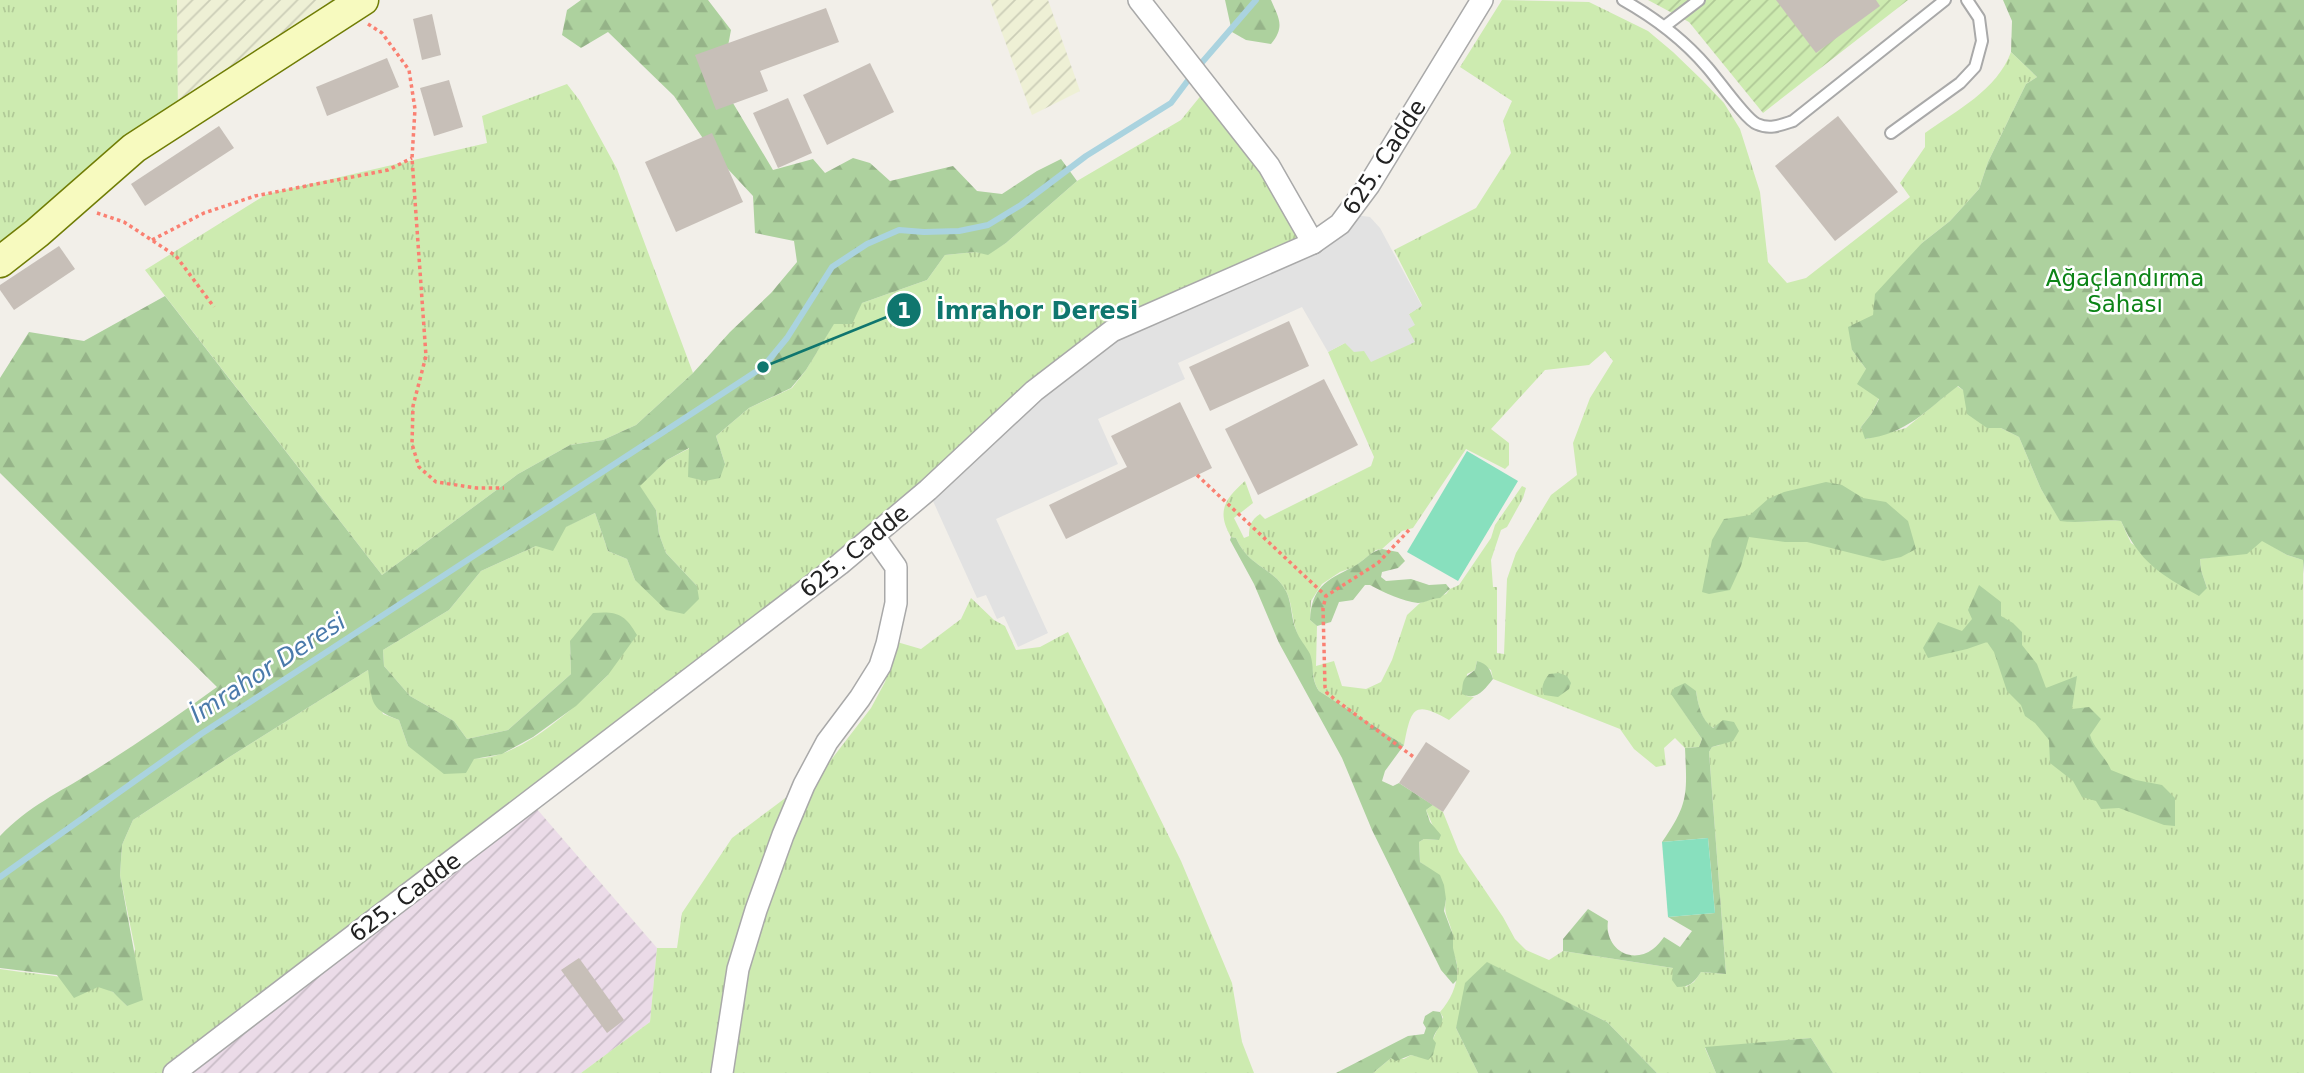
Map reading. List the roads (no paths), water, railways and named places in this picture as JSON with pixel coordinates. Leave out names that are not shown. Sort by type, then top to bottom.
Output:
[{"type":"street","points":[[1139,0],[1269,166],[1313,243]]},
{"type":"street","name":"625. Cadde","points":[[174,1073],[829,573],[928,490],[1034,390],[1112,331],[1313,243],[1340,224],[1369,185],[1482,0]]},
{"type":"street","points":[[0,262],[134,148],[354,5]]},
{"type":"street","points":[[722,1073],[738,970],[783,835],[804,785],[827,742],[880,666],[887,644],[896,603],[897,575],[894,562],[874,536]]},
{"type":"lane","points":[[1623,0],[1665,26],[1706,65],[1754,124],[1773,128],[1793,121],[1945,0]]},
{"type":"lane","points":[[1665,26],[1699,0]]},
{"type":"lane","points":[[1891,133],[1960,83],[1975,67],[1982,41],[1981,30],[1979,18],[1967,0]]},
{"type":"waterway","name":"İmrahor Deresi","points":[[1198,67],[1256,0]]},
{"type":"waterway","name":"İmrahor Deresi","points":[[0,877],[201,734],[763,367],[787,338],[832,267],[867,244],[899,230],[959,231],[988,225],[1021,205],[1086,156],[1171,103],[1192,75]]},
{"type":"place","name":"İmrahor Deresi","points":[[763,367]]},
{"type":"park label","name":"Ağaçlandırma Sahası","points":[[2125,291]]}]
